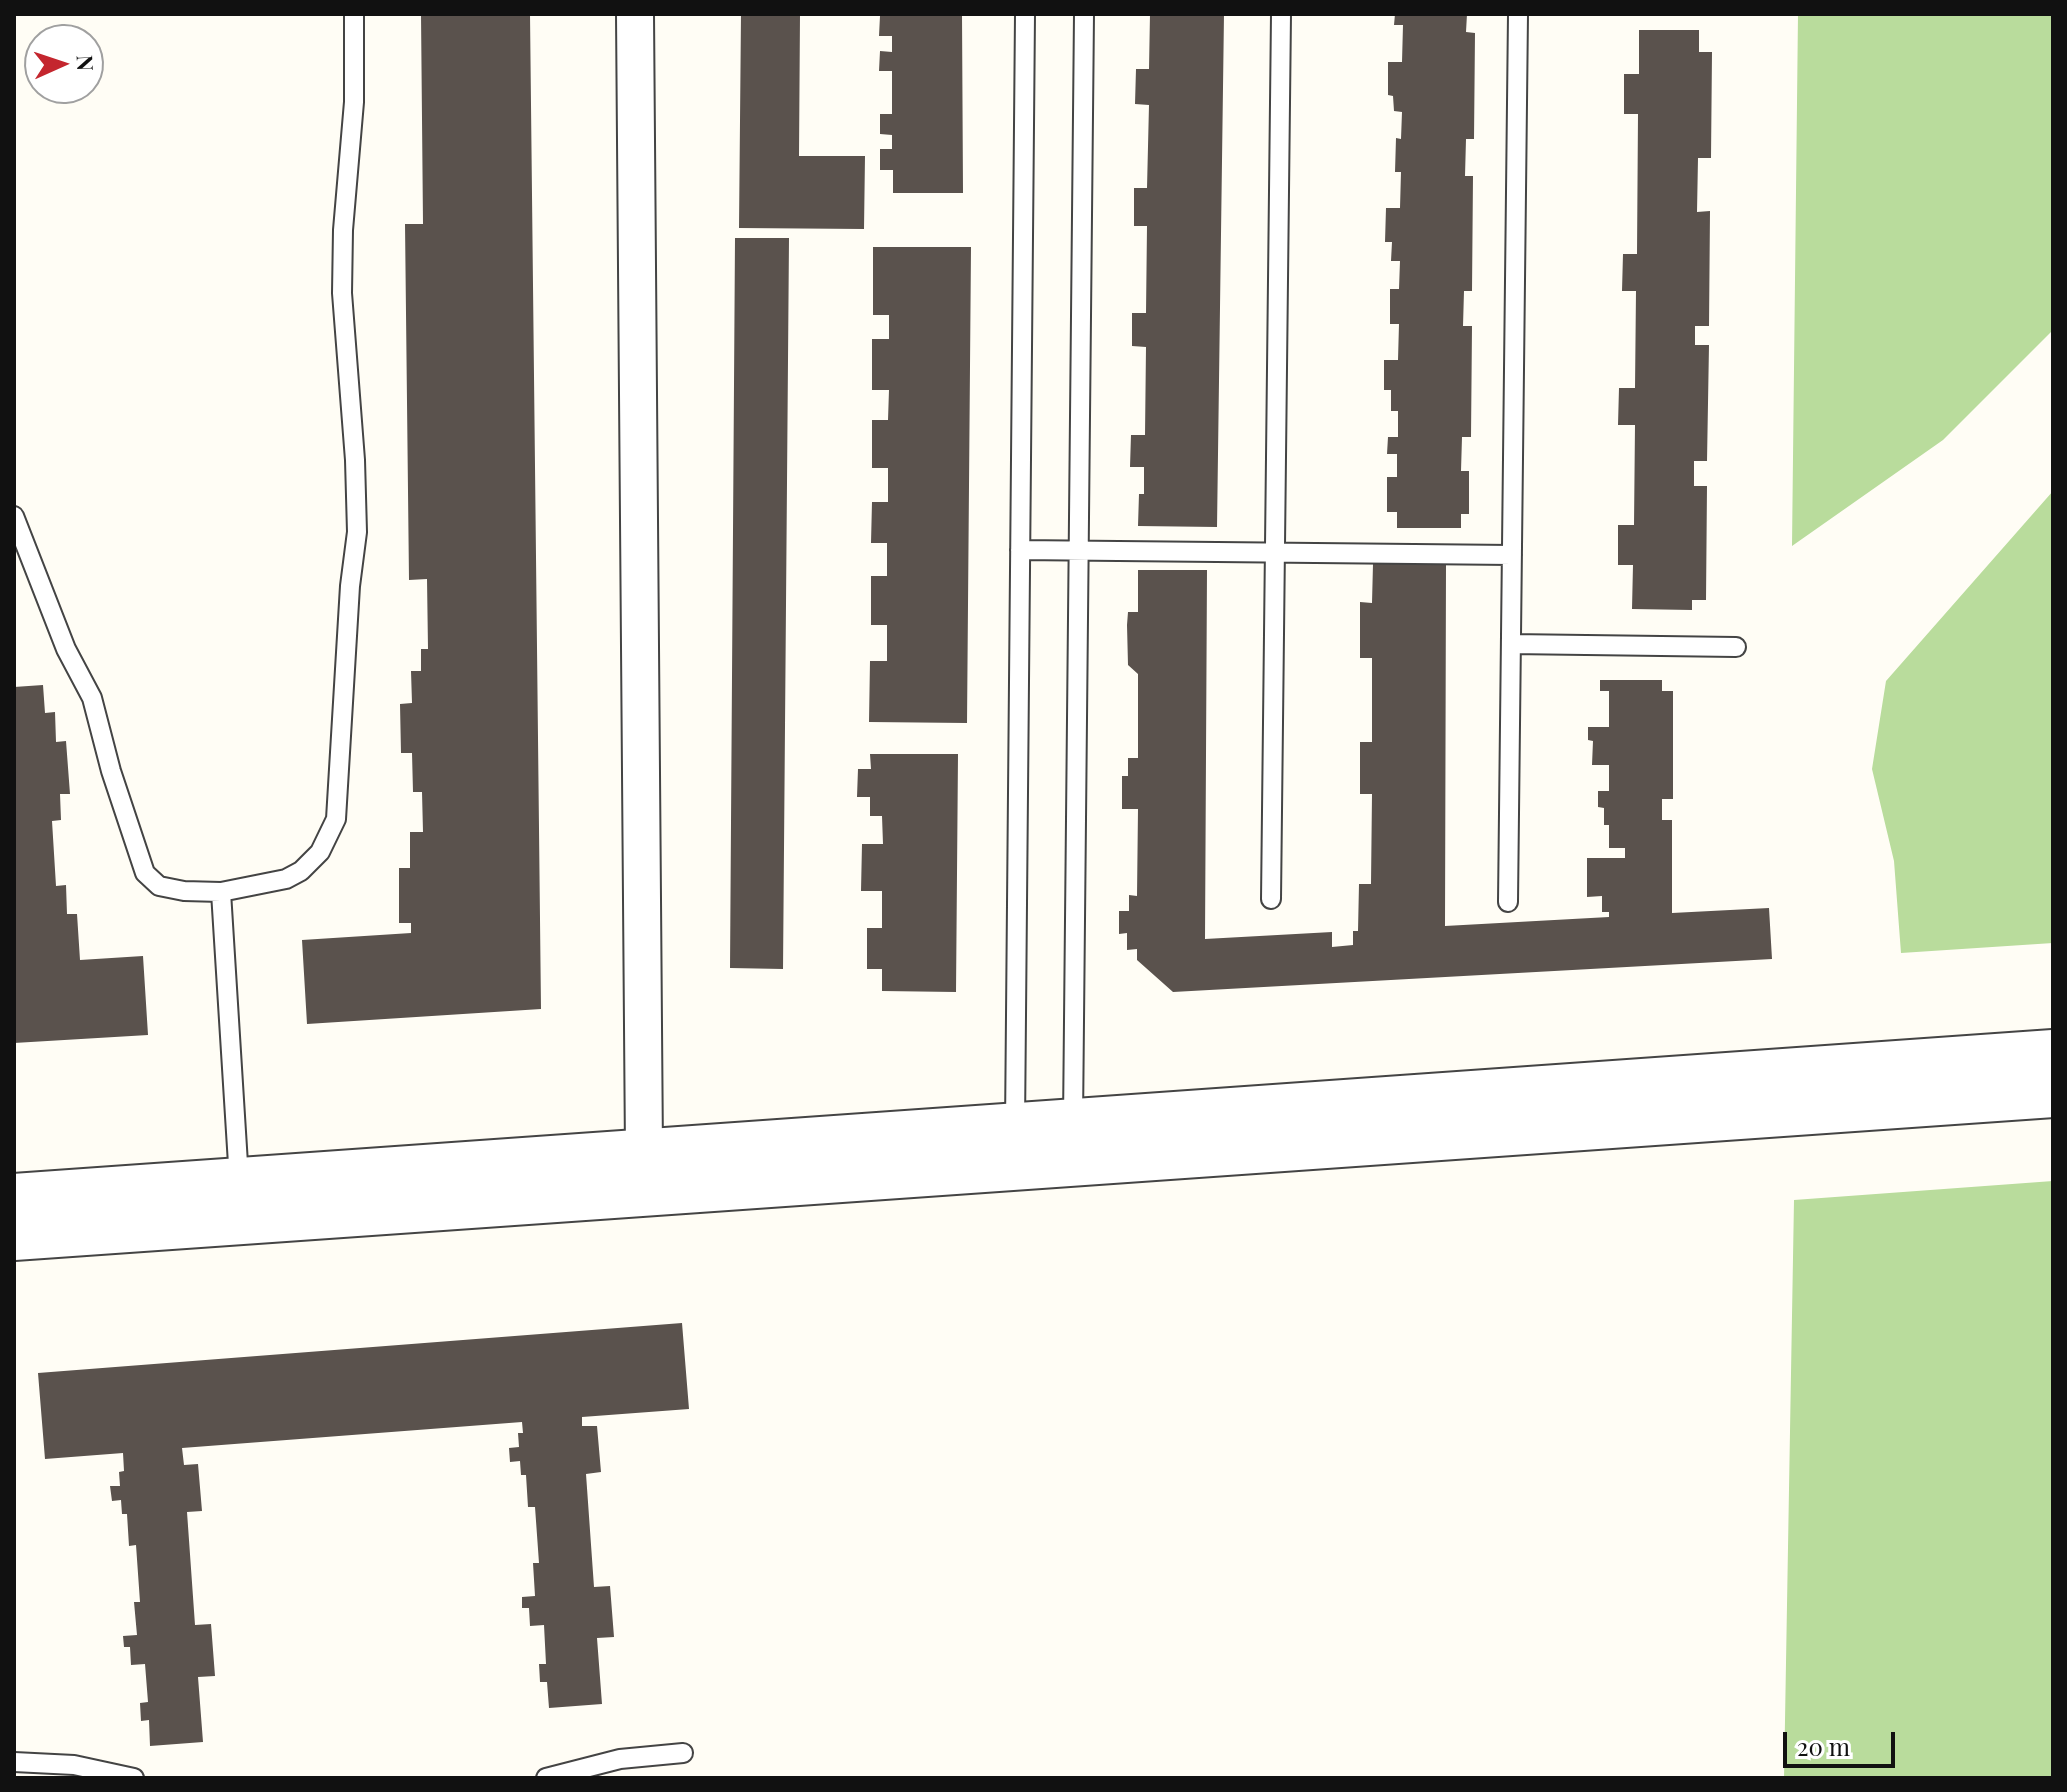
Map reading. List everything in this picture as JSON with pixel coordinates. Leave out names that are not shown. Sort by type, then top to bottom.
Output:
[{"type":"street","points":[[635,14],[644,1152]]},
{"type":"street","points":[[14,1196],[2053,1052]]},
{"type":"street","points":[[14,1238],[2053,1095]]},
{"type":"lane","points":[[14,516],[66,649],[92,698],[111,771],[145,873],[159,886],[184,891],[221,892],[286,879],[301,871],[320,852],[336,819],[350,586],[357,532],[355,460],[342,293],[343,230],[354,102],[354,14]]},
{"type":"lane","points":[[1015,1126],[1025,14]]},
{"type":"lane","points":[[1073,1121],[1084,14]]},
{"type":"lane","points":[[1271,899],[1281,14]]},
{"type":"lane","points":[[1508,902],[1518,14]]},
{"type":"lane","points":[[1020,550],[1512,555]]},
{"type":"lane","points":[[1511,644],[1736,647]]},
{"type":"lane","points":[[221,892],[239,1180]]},
{"type":"lane","points":[[546,1778],[620,1759],[683,1753]]},
{"type":"lane","points":[[14,1762],[74,1765],[134,1778]]},
{"type":"green space","points":[[1798,14],[2053,14],[2053,330],[1943,440],[1792,546]]},
{"type":"green space","points":[[2053,491],[2053,943],[1901,953],[1894,861],[1872,769],[1886,681]]},
{"type":"green space","points":[[2053,1181],[2053,1778],[1784,1778],[1794,1200]]},
{"type":"building","points":[[421,14],[530,14],[541,1009],[307,1024],[302,940],[411,933],[411,923],[399,923],[399,868],[410,868],[410,832],[423,832],[422,792],[413,792],[412,753],[401,753],[400,704],[412,703],[411,671],[421,671],[421,649],[428,649],[427,579],[409,580],[405,224],[423,224]]},
{"type":"building","points":[[741,14],[800,14],[799,156],[865,156],[864,229],[739,228]]},
{"type":"building","points":[[962,14],[963,193],[893,193],[893,170],[880,170],[880,149],[892,149],[892,135],[880,134],[880,114],[892,114],[892,71],[879,71],[880,51],[892,52],[892,36],[879,36],[880,16]]},
{"type":"building","points":[[1150,14],[1224,14],[1217,527],[1138,526],[1139,494],[1144,494],[1144,467],[1130,467],[1131,435],[1145,435],[1146,347],[1132,346],[1132,313],[1146,313],[1147,226],[1134,226],[1134,188],[1147,188],[1149,105],[1135,104],[1136,69],[1149,69]]},
{"type":"building","points":[[1395,14],[1467,14],[1466,32],[1475,33],[1474,139],[1466,139],[1465,176],[1473,176],[1472,291],[1464,291],[1463,326],[1472,326],[1471,437],[1462,437],[1461,471],[1469,471],[1469,514],[1461,514],[1461,528],[1397,528],[1397,512],[1387,512],[1387,477],[1397,477],[1397,454],[1387,454],[1388,437],[1398,437],[1398,411],[1391,411],[1391,390],[1384,390],[1384,360],[1398,360],[1399,324],[1390,324],[1390,289],[1399,289],[1400,261],[1391,261],[1392,242],[1385,242],[1386,208],[1400,208],[1401,172],[1395,172],[1396,138],[1401,139],[1402,112],[1394,111],[1393,96],[1388,95],[1388,62],[1402,62],[1403,25],[1394,25]]},
{"type":"building","points":[[1639,30],[1699,30],[1699,52],[1712,52],[1711,158],[1698,158],[1697,212],[1710,211],[1709,326],[1695,326],[1695,345],[1709,345],[1707,461],[1694,461],[1694,486],[1707,486],[1706,600],[1692,600],[1692,610],[1632,609],[1633,565],[1618,565],[1618,525],[1634,525],[1635,425],[1618,425],[1619,388],[1635,388],[1636,291],[1622,291],[1623,254],[1637,254],[1638,114],[1624,114],[1624,74],[1639,74]]},
{"type":"building","points":[[735,238],[789,238],[783,969],[730,968]]},
{"type":"building","points":[[873,247],[971,247],[967,723],[869,722],[870,661],[887,661],[887,625],[871,625],[871,576],[887,576],[887,543],[871,543],[872,502],[888,502],[888,468],[872,468],[872,420],[888,420],[889,390],[872,390],[872,339],[889,339],[889,315],[873,315]]},
{"type":"building","points":[[1373,564],[1446,564],[1445,926],[1609,917],[1609,912],[1602,912],[1602,896],[1587,897],[1587,858],[1625,858],[1625,848],[1609,848],[1609,825],[1604,825],[1604,808],[1598,807],[1598,791],[1609,791],[1609,765],[1592,765],[1593,741],[1588,740],[1588,727],[1609,727],[1609,691],[1600,691],[1600,680],[1662,680],[1662,691],[1673,691],[1673,799],[1662,799],[1662,820],[1672,820],[1672,913],[1769,908],[1772,959],[1173,992],[1137,960],[1137,949],[1127,950],[1127,933],[1119,934],[1119,911],[1129,911],[1129,895],[1137,896],[1138,809],[1122,809],[1122,776],[1128,776],[1128,758],[1138,758],[1138,674],[1128,665],[1127,625],[1128,612],[1138,612],[1138,570],[1207,570],[1205,939],[1332,932],[1332,947],[1353,945],[1353,931],[1358,931],[1359,884],[1371,884],[1372,794],[1360,794],[1360,742],[1372,742],[1372,658],[1360,658],[1360,602],[1372,603]]},
{"type":"building","points":[[43,685],[45,713],[55,712],[56,742],[66,741],[70,794],[60,794],[61,820],[52,821],[56,886],[66,885],[67,914],[77,914],[80,960],[143,956],[148,1035],[14,1043],[14,687]]},
{"type":"building","points":[[870,754],[958,754],[956,992],[882,991],[882,969],[867,969],[867,928],[882,928],[882,891],[861,891],[862,844],[883,844],[882,816],[870,816],[870,797],[857,797],[858,769],[871,769]]},
{"type":"building","points":[[682,1323],[689,1409],[582,1417],[582,1426],[597,1426],[601,1472],[586,1474],[594,1587],[610,1586],[614,1637],[597,1638],[602,1704],[549,1708],[547,1682],[540,1682],[539,1664],[546,1664],[544,1625],[530,1626],[529,1608],[522,1608],[522,1597],[535,1596],[533,1563],[539,1563],[535,1507],[528,1507],[526,1475],[521,1475],[520,1461],[510,1462],[509,1448],[519,1447],[518,1433],[523,1433],[522,1422],[182,1448],[184,1465],[198,1464],[202,1511],[187,1512],[195,1625],[211,1624],[215,1676],[198,1677],[203,1742],[150,1746],[149,1720],[141,1721],[140,1703],[148,1702],[145,1664],[131,1665],[130,1647],[124,1647],[123,1636],[137,1635],[134,1602],[140,1602],[136,1545],[129,1546],[127,1514],[122,1514],[121,1500],[112,1501],[110,1486],[120,1486],[119,1472],[124,1471],[123,1453],[45,1459],[38,1373]]}]
